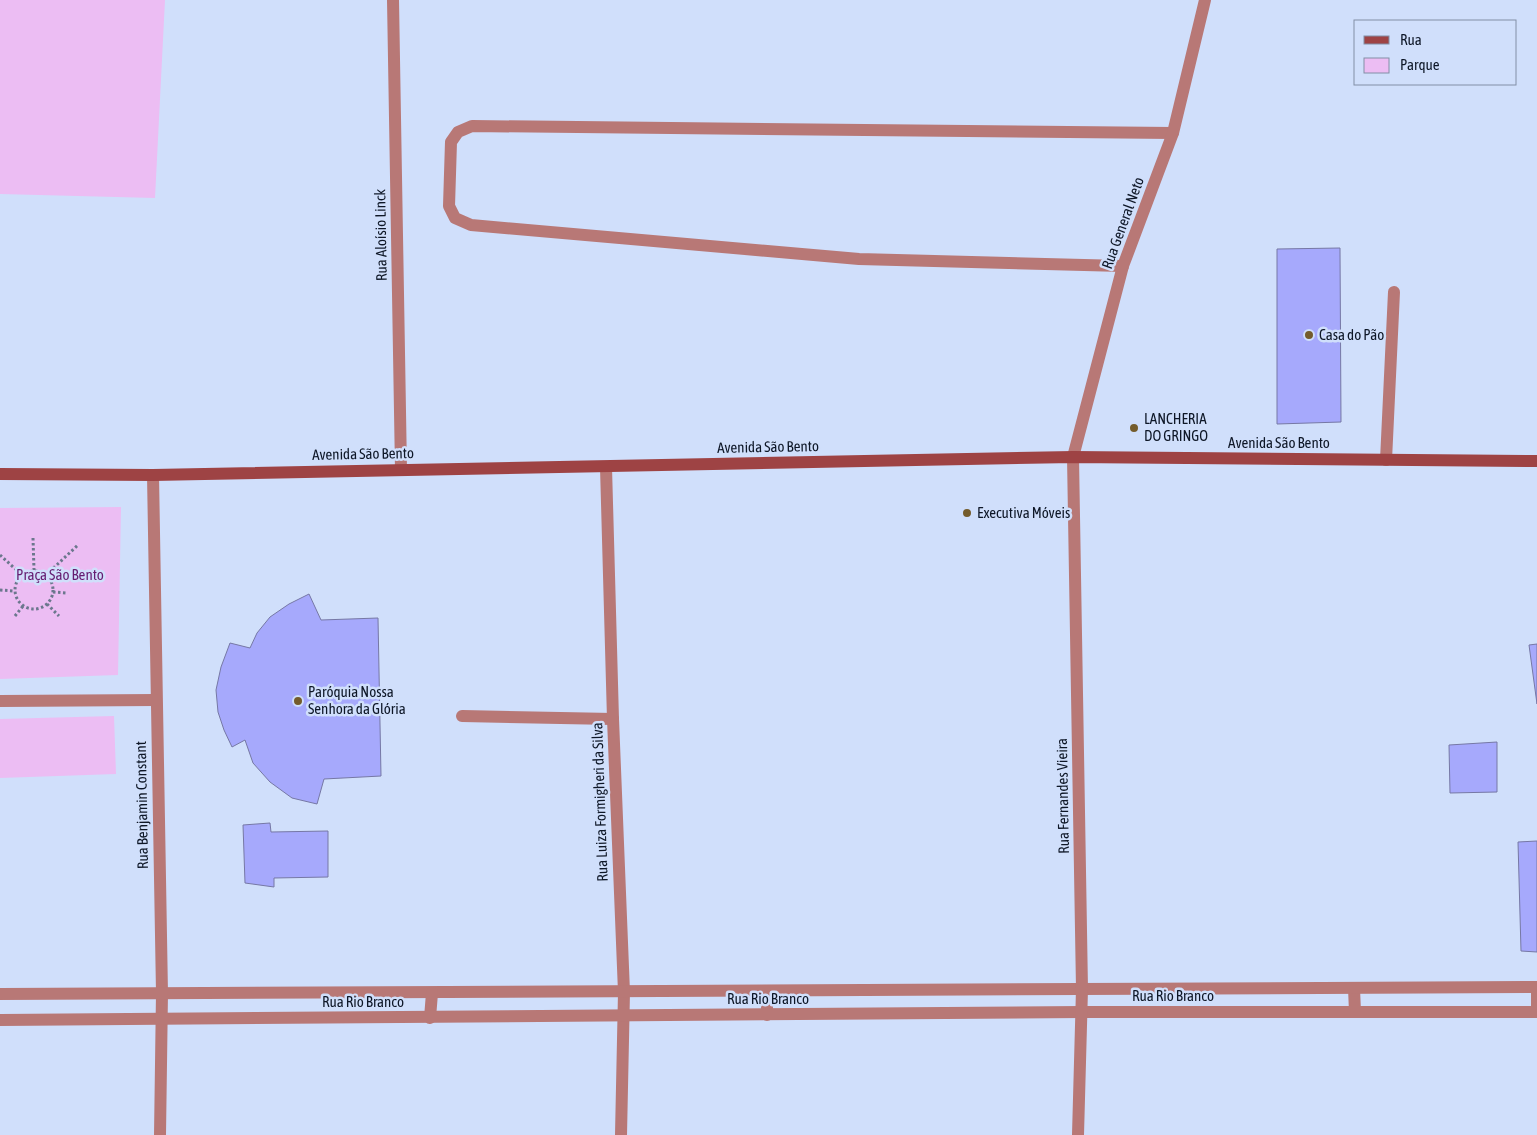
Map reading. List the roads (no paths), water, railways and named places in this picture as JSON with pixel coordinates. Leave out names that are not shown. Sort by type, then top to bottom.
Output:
[{"type":"main road","name":"Avenida São Bento","points":[[0,474],[153,475],[1073,457],[1537,461]]},
{"type":"street","name":"Rua Aloísio Linck","points":[[393,0],[401,470]]},
{"type":"street","name":"Rua General Neto","points":[[1073,457],[1124,266],[1173,133],[1205,0]]},
{"type":"street","points":[[1124,266],[859,259],[471,225],[455,218],[448,206],[451,142],[458,132],[472,126],[1173,133]]},
{"type":"street","points":[[1386,460],[1394,292]]},
{"type":"street","name":"Rua Fernandes Vieira","points":[[1073,457],[1082,989],[1078,1135]]},
{"type":"street","name":"Rua Luiza Formigheri da Silva","points":[[606,467],[613,719],[624,992],[621,1135]]},
{"type":"street","name":"Rua Benjamin Constant","points":[[153,475],[162,994],[160,1135]]},
{"type":"street","points":[[0,701],[156,700]]},
{"type":"street","points":[[462,716],[613,719]]},
{"type":"street","points":[[1537,987],[1537,1012]]},
{"type":"street","name":"Rua Rio Branco","points":[[0,994],[1537,987]]},
{"type":"street","points":[[1354,988],[1355,1012]]},
{"type":"street","points":[[767,991],[767,1015]]},
{"type":"street","points":[[893,1014],[894,991]]},
{"type":"street","points":[[430,1018],[432,993]]},
{"type":"street","name":"Rua Rio Branco","points":[[0,1020],[623,1017],[1082,1012],[1537,1012]]},
{"type":"place","name":"Casa do Pão","points":[[1309,335]]},
{"type":"place","name":"LANCHERIA DO GRINGO","points":[[1134,428]]},
{"type":"place","name":"Executiva Móveis","points":[[967,513]]},
{"type":"place","name":"Paróquia Nossa Senhora da Glória","points":[[298,701]]},
{"type":"park label","name":"Praça São Bento","points":[[60,575]]}]
